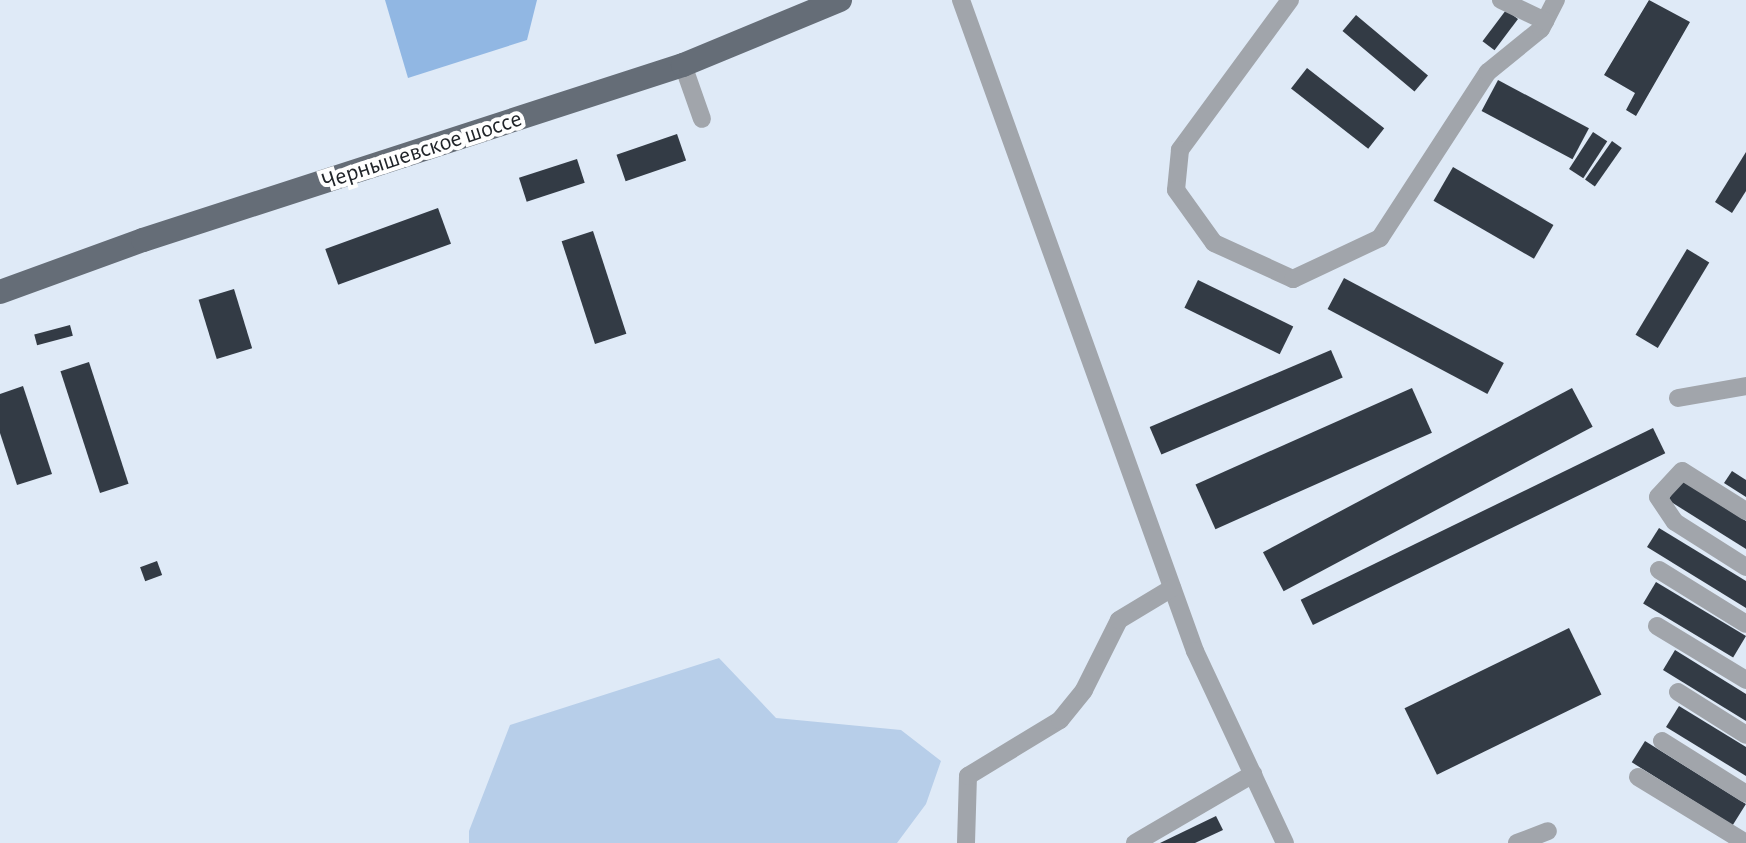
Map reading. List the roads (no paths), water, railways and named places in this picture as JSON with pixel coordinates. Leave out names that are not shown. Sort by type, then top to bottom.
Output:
[{"type":"main road","name":"Чернышевское шоссе","points":[[0,292],[141,240],[683,65],[840,0]]},
{"type":"street","points":[[961,0],[1195,651],[1285,843]]},
{"type":"street","points":[[1290,0],[1180,150],[1176,190],[1214,243],[1293,279],[1380,238],[1488,72],[1545,21],[1556,0]]},
{"type":"street","points":[[1501,0],[1545,21]]},
{"type":"street","points":[[683,65],[702,119]]},
{"type":"street","points":[[1678,398],[1746,386]]},
{"type":"street","points":[[1746,511],[1682,471],[1658,497],[1675,522],[1746,567]]},
{"type":"street","points":[[1659,570],[1746,624]]},
{"type":"street","points":[[966,843],[968,776],[1060,720],[1084,690],[1119,620],[1172,588]]},
{"type":"street","points":[[1657,626],[1746,680]]},
{"type":"street","points":[[1678,692],[1746,735]]},
{"type":"street","points":[[1662,741],[1746,794]]},
{"type":"street","points":[[1135,843],[1253,774]]},
{"type":"street","points":[[1638,777],[1746,843]]},
{"type":"street","points":[[1517,843],[1548,831]]}]
